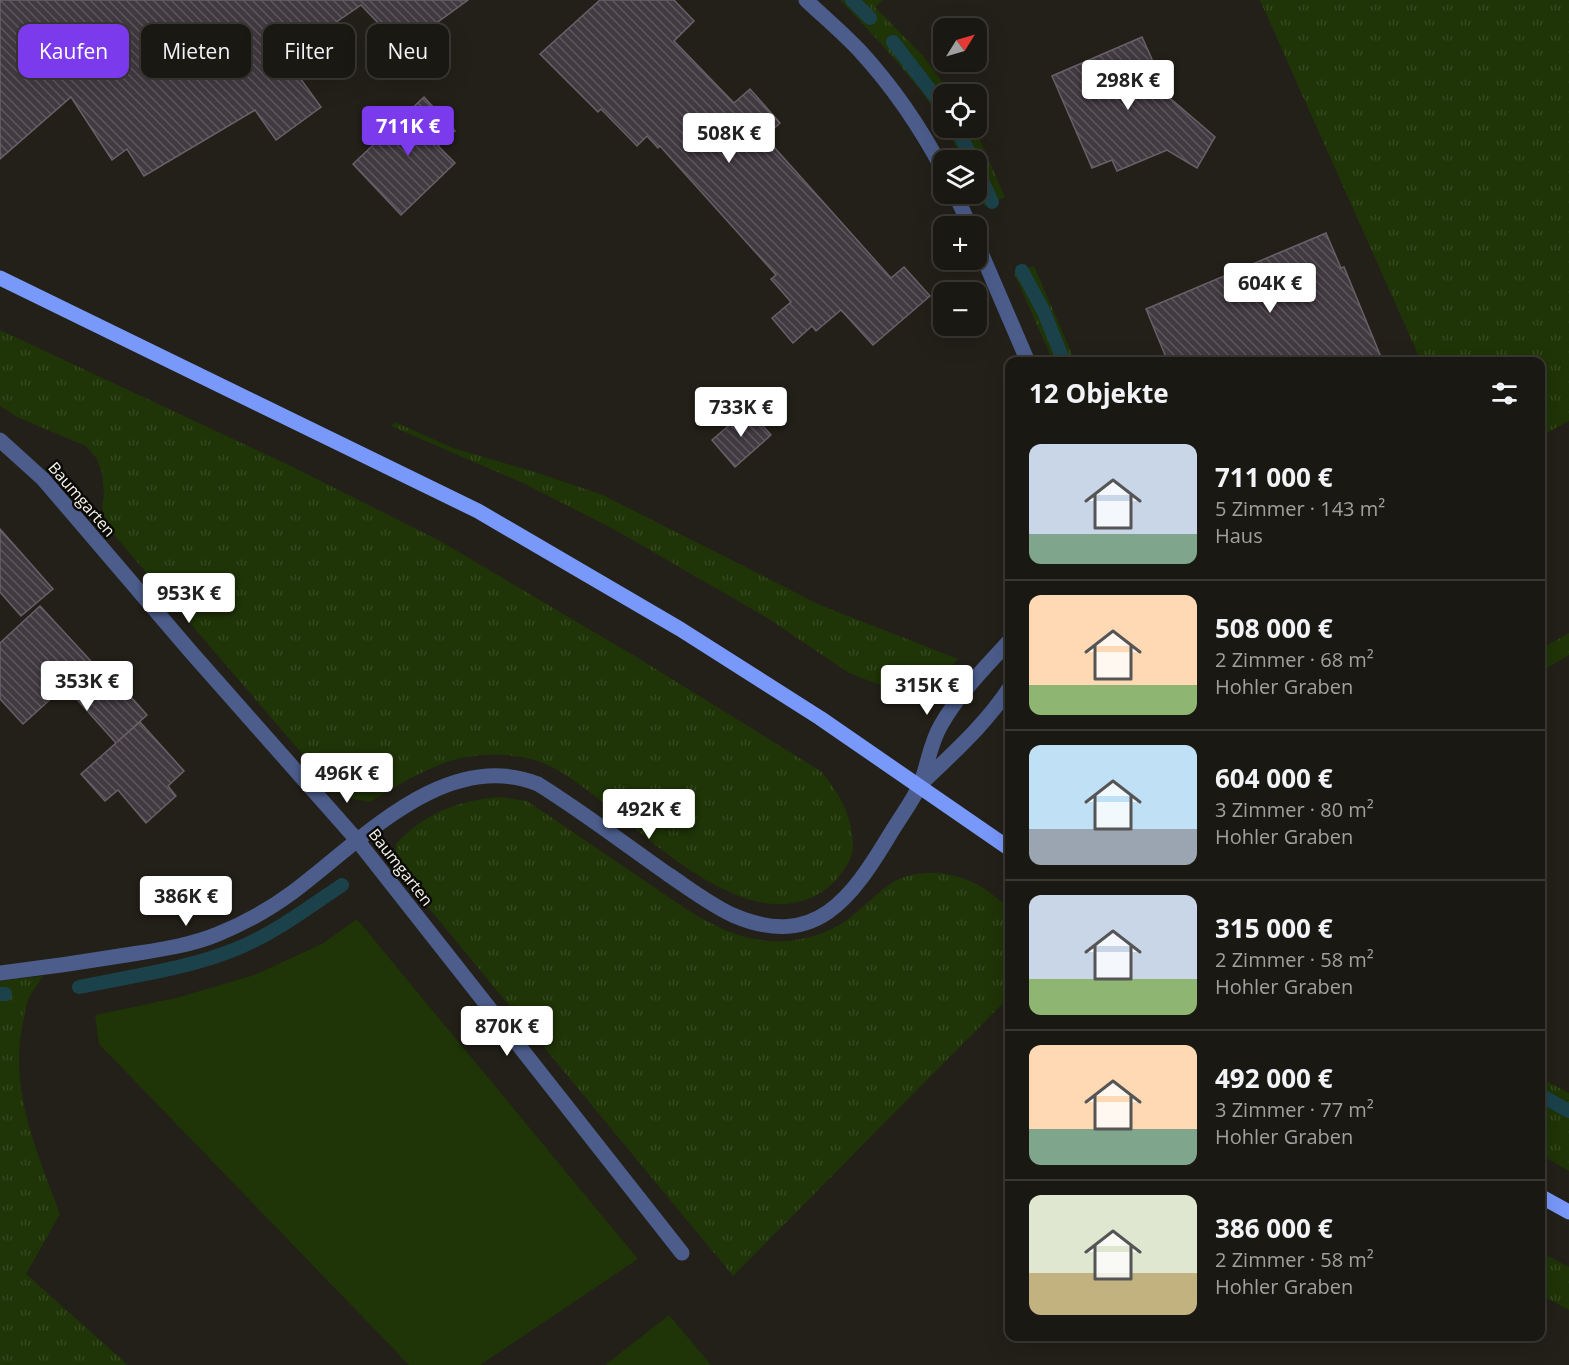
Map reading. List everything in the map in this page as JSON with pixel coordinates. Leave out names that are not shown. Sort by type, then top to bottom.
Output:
[{"type":"main road","points":[[0,278],[478,511],[680,628],[820,717],[1005,845]]},
{"type":"main road","points":[[1545,1199],[1569,1212]]},
{"type":"street","points":[[806,0],[859,50],[897,96],[933,151]]},
{"type":"street","points":[[987,267],[1026,357]]},
{"type":"street","name":"Baumgarten","points":[[0,440],[43,479],[177,636],[357,840],[682,1252]]},
{"type":"street","points":[[0,973],[178,947],[216,935],[248,921],[292,893],[393,814],[449,784],[470,778],[497,776],[522,778],[538,784],[698,894],[733,915],[756,924],[796,925],[820,917],[832,910],[870,869],[920,785],[940,726],[960,697],[1005,646]]},
{"type":"street","points":[[920,785],[962,745],[1005,697]]},
{"type":"green space","points":[[840,0],[883,0],[875,7],[924,57],[944,84],[933,84],[933,108],[907,74]]},
{"type":"green space","points":[[1260,0],[1569,0],[1569,421],[1545,434],[1545,357],[1419,357]]},
{"type":"green space","points":[[951,138],[979,138],[984,150],[958,150]]},
{"type":"green space","points":[[987,156],[1005,197],[984,206],[983,204],[987,204]]},
{"type":"green space","points":[[1034,266],[1073,357],[1051,357],[1014,273]]},
{"type":"green space","points":[[0,330],[291,466],[440,541],[638,658],[822,772],[839,797],[849,820],[853,847],[844,870],[832,884],[810,898],[787,904],[763,903],[740,896],[716,886],[673,858],[594,795],[561,772],[531,759],[507,755],[465,757],[446,762],[409,779],[370,802],[343,797],[323,778],[108,528],[102,508],[104,495],[102,473],[97,459],[86,446],[17,417],[0,406]]},
{"type":"green space","points":[[395,422],[453,448],[603,495],[820,605],[958,659],[937,681],[918,688],[896,689],[849,673],[769,619],[617,531],[523,483],[391,426]]},
{"type":"green space","points":[[1569,633],[1569,655],[1545,669],[1545,647]]},
{"type":"green space","points":[[500,797],[527,801],[698,916],[733,933],[751,938],[790,941],[820,934],[847,920],[884,888],[907,876],[937,873],[967,880],[985,889],[1005,905],[1005,1001],[733,1276],[404,878],[396,858],[396,844],[407,833],[430,816],[443,810],[470,801]]},
{"type":"green space","points":[[357,919],[638,1259],[480,1365],[409,1365],[99,1044],[95,1015],[176,998],[254,975],[322,944]]},
{"type":"green space","points":[[43,976],[27,1004],[20,1043],[19,1068],[27,1118],[60,1214],[26,1274],[128,1365],[0,1365],[0,981]]},
{"type":"green space","points":[[1545,1080],[1569,1093],[1569,1171],[1545,1157]]},
{"type":"green space","points":[[1545,1255],[1569,1267],[1569,1310],[1545,1297]]},
{"type":"green space","points":[[669,1315],[711,1365],[605,1365]]},
{"type":"building","points":[[0,0],[468,0],[435,24],[379,24],[361,5],[334,24],[263,24],[263,78],[300,78],[321,107],[276,140],[255,110],[144,176],[127,149],[112,160],[71,97],[0,159]]},
{"type":"building","points":[[600,0],[674,0],[694,21],[674,41],[734,103],[750,89],[780,123],[765,137],[891,278],[904,267],[930,296],[873,345],[841,310],[816,331],[812,326],[793,343],[772,318],[791,302],[771,279],[776,275],[660,146],[658,148],[647,136],[637,146],[601,109],[598,112],[540,54]]},
{"type":"building","points":[[1142,37],[1160,77],[1150,81],[1215,137],[1197,168],[1167,150],[1117,171],[1112,160],[1092,168],[1052,76]]},
{"type":"building","points":[[424,97],[455,131],[438,146],[455,163],[401,215],[353,164]]},
{"type":"building","points":[[1326,233],[1341,268],[1344,267],[1381,357],[1166,357],[1146,309]]},
{"type":"building","points":[[748,409],[771,435],[735,467],[712,440]]},
{"type":"building","points":[[0,529],[53,589],[21,616],[0,592]]},
{"type":"building","points":[[40,606],[112,684],[116,680],[147,715],[117,742],[140,722],[184,771],[168,786],[176,796],[146,823],[118,790],[105,801],[81,774],[116,743],[65,686],[23,724],[0,699],[0,643]]},
{"type":"waterway","points":[[852,0],[870,18]]},
{"type":"waterway","points":[[893,42],[933,94]]},
{"type":"waterway","points":[[961,138],[968,150]]},
{"type":"waterway","points":[[987,191],[992,202]]},
{"type":"waterway","points":[[1022,271],[1044,312],[1062,357]]},
{"type":"waterway","points":[[79,987],[179,967],[236,949],[278,928],[342,885]]},
{"type":"waterway","points":[[0,994],[5,994]]},
{"type":"waterway","points":[[1545,1098],[1569,1111]]}]
